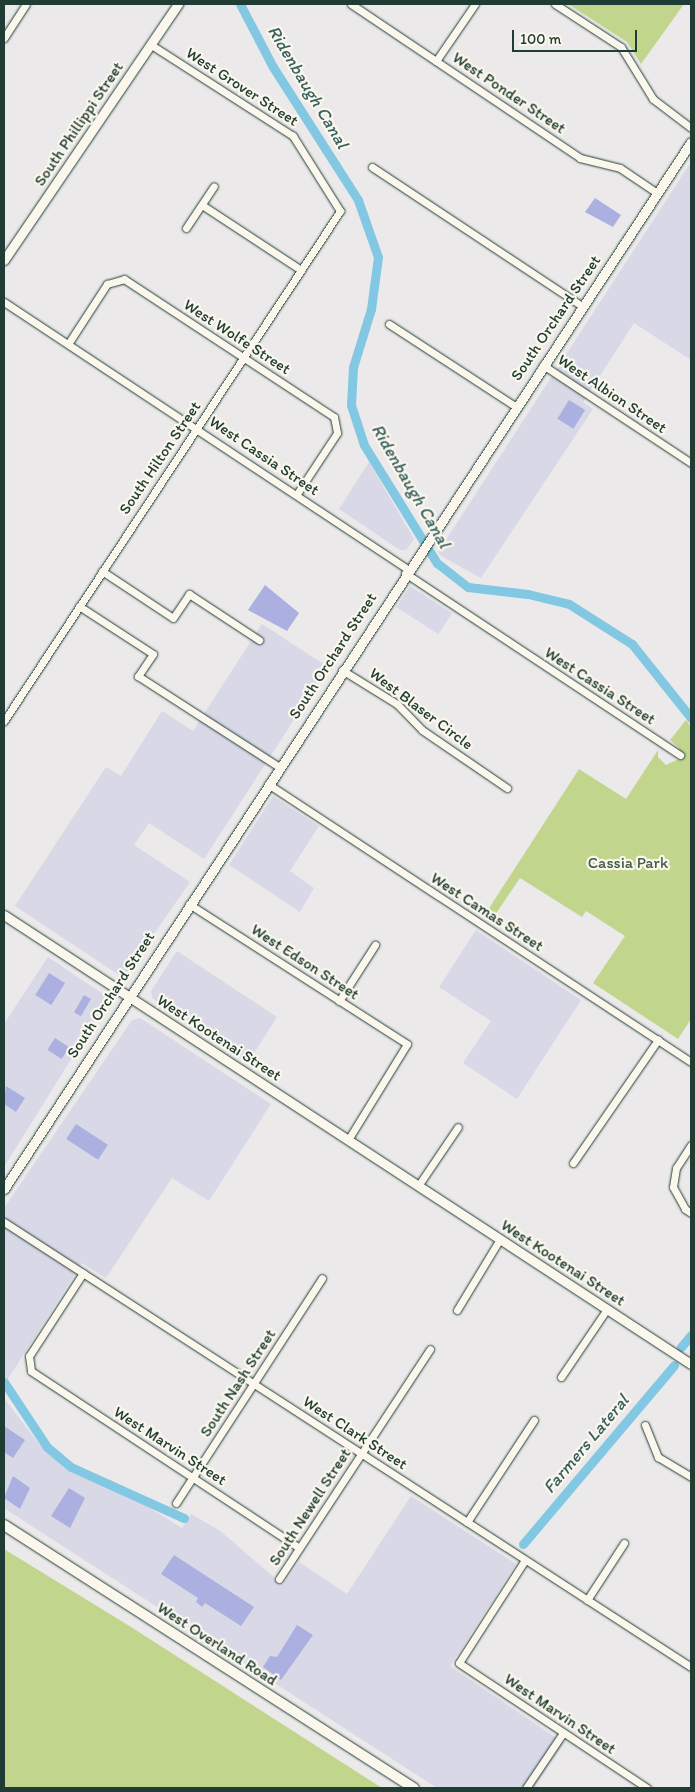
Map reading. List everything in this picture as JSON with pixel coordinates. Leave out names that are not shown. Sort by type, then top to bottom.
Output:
[{"type":"main road","name":"South Phillippi Street","points":[[4,260],[178,4]]},
{"type":"main road","name":"South Orchard Street","points":[[4,1189],[421,548],[691,142]]},
{"type":"main road","name":"West Kootenai Street","points":[[4,915],[128,998],[691,1364]]},
{"type":"main road","name":"West Overland Road","points":[[4,1525],[414,1788]]},
{"type":"street","points":[[4,38],[26,4]]},
{"type":"street","name":"West Ponder Street","points":[[351,4],[580,158],[620,168],[657,193]]},
{"type":"street","points":[[436,61],[475,4]]},
{"type":"street","points":[[555,4],[621,47],[653,99],[691,128]]},
{"type":"street","name":"West Grover Street","points":[[151,45],[293,136],[340,211]]},
{"type":"street","points":[[372,167],[582,306]]},
{"type":"street","points":[[186,228],[214,186]]},
{"type":"street","points":[[202,205],[301,270]]},
{"type":"street","name":"South Hilton Street","points":[[4,721],[340,211]]},
{"type":"street","name":"West Wolfe Street","points":[[68,344],[107,284],[124,279],[334,417],[338,425],[337,433],[296,494]]},
{"type":"street","name":"West Cassia Street","points":[[4,302],[197,427],[406,571],[680,755]]},
{"type":"street","points":[[389,324],[515,406]]},
{"type":"street","name":"West Albion Street","points":[[543,365],[691,463]]},
{"type":"street","points":[[102,571],[173,618],[189,594],[259,640]]},
{"type":"street","points":[[79,606],[153,654],[138,676],[279,767]]},
{"type":"street","name":"West Blaser Circle","points":[[342,670],[397,704],[422,730],[507,788]]},
{"type":"street","name":"West Camas Street","points":[[268,784],[691,1062]]},
{"type":"street","name":"West Edson Street","points":[[189,904],[406,1044],[348,1140]]},
{"type":"street","points":[[339,1000],[375,945]]},
{"type":"street","points":[[573,1163],[658,1040]]},
{"type":"street","points":[[418,1186],[458,1127]]},
{"type":"street","points":[[691,1145],[676,1168],[673,1187],[684,1209],[691,1214]]},
{"type":"street","name":"West Clark Street","points":[[4,1222],[691,1667]]},
{"type":"street","points":[[457,1310],[500,1239]]},
{"type":"street","name":"West Marvin Street","points":[[83,1273],[29,1356],[28,1364],[32,1371],[300,1548]]},
{"type":"street","name":"South Nash Street","points":[[176,1503],[322,1278]]},
{"type":"street","points":[[561,1377],[607,1310]]},
{"type":"street","name":"South Newell Street","points":[[279,1579],[430,1349]]},
{"type":"street","points":[[467,1522],[534,1420]]},
{"type":"street","points":[[645,1425],[658,1457],[691,1477]]},
{"type":"street","points":[[587,1600],[624,1543]]},
{"type":"street","name":"West Marvin Street","points":[[525,1560],[459,1663],[647,1788]]},
{"type":"street","points":[[526,1788],[563,1733]]},
{"type":"shaded area","points":[[691,162],[691,360],[634,323],[583,402],[593,409],[481,578],[441,556],[438,552]]},
{"type":"shaded area","points":[[369,462],[414,539],[406,550],[400,550],[339,509]]},
{"type":"shaded area","points":[[410,586],[452,613],[438,634],[396,607]]},
{"type":"shaded area","points":[[262,624],[328,667],[204,859],[149,823],[134,845],[190,882],[126,974],[119,975],[15,906],[106,767],[121,776],[162,711],[193,731]]},
{"type":"shaded area","points":[[273,796],[319,826],[290,871],[314,888],[300,912],[229,865]]},
{"type":"shaded area","points":[[476,930],[581,1000],[517,1099],[463,1063],[491,1021],[439,987]]},
{"type":"shaded area","points":[[177,951],[277,1017],[248,1062],[153,999],[151,991]]},
{"type":"shaded area","points":[[48,957],[103,994],[106,1003],[4,1167],[4,1024]]},
{"type":"shaded area","points":[[140,1018],[271,1104],[209,1201],[172,1178],[106,1278],[82,1263],[4,1385],[4,1208],[132,1020]]},
{"type":"shaded area","points":[[4,1398],[40,1445],[70,1472],[126,1493],[182,1528],[191,1514],[219,1530],[283,1585],[299,1562],[347,1594],[411,1496],[516,1564],[450,1666],[564,1743],[535,1786],[538,1788],[437,1788],[4,1508]]},
{"type":"green space","points":[[568,4],[684,4],[641,64],[627,42]]},
{"type":"green space","name":"Cassia Park","points":[[686,720],[691,727],[691,1019],[678,1039],[593,983],[625,936],[586,911],[582,917],[520,878],[493,918],[486,913],[579,769],[626,799],[658,750],[658,757],[666,765],[679,759],[679,748],[670,740]]},
{"type":"green space","points":[[4,1549],[131,1627],[382,1788],[4,1788]]},
{"type":"building","points":[[595,198],[621,215],[613,227],[585,212]]},
{"type":"building","points":[[569,400],[585,410],[573,429],[557,419]]},
{"type":"building","points":[[265,585],[299,613],[287,631],[248,610]]},
{"type":"building","points":[[49,973],[65,983],[51,1005],[35,995]]},
{"type":"building","points":[[84,995],[91,999],[81,1016],[74,1012]]},
{"type":"building","points":[[55,1038],[69,1047],[62,1059],[47,1050]]},
{"type":"building","points":[[6,1086],[25,1098],[16,1112],[4,1104]]},
{"type":"building","points":[[76,1124],[108,1145],[98,1160],[66,1139]]},
{"type":"building","points":[[4,1426],[25,1440],[13,1458],[4,1452]]},
{"type":"building","points":[[13,1476],[30,1488],[20,1509],[4,1498]]},
{"type":"building","points":[[69,1488],[85,1498],[70,1528],[51,1516]]},
{"type":"building","points":[[174,1555],[254,1607],[241,1626],[205,1603],[202,1607],[196,1602],[198,1598],[161,1574]]},
{"type":"building","points":[[297,1625],[313,1635],[281,1680],[263,1667],[270,1656],[277,1657]]},
{"type":"waterway","name":"Ridenbaugh Canal","points":[[240,4],[273,67],[358,200],[378,257],[371,309],[353,367],[351,405],[364,445],[437,563],[468,587],[528,594],[569,604],[632,644],[691,718]]},
{"type":"waterway","name":"Farmers Lateral","points":[[681,1347],[691,1335]]},
{"type":"waterway","name":"Farmers Lateral","points":[[523,1544],[674,1365]]},
{"type":"waterway","name":"Farmers Lateral","points":[[4,1382],[47,1447],[71,1467],[184,1518]]}]
